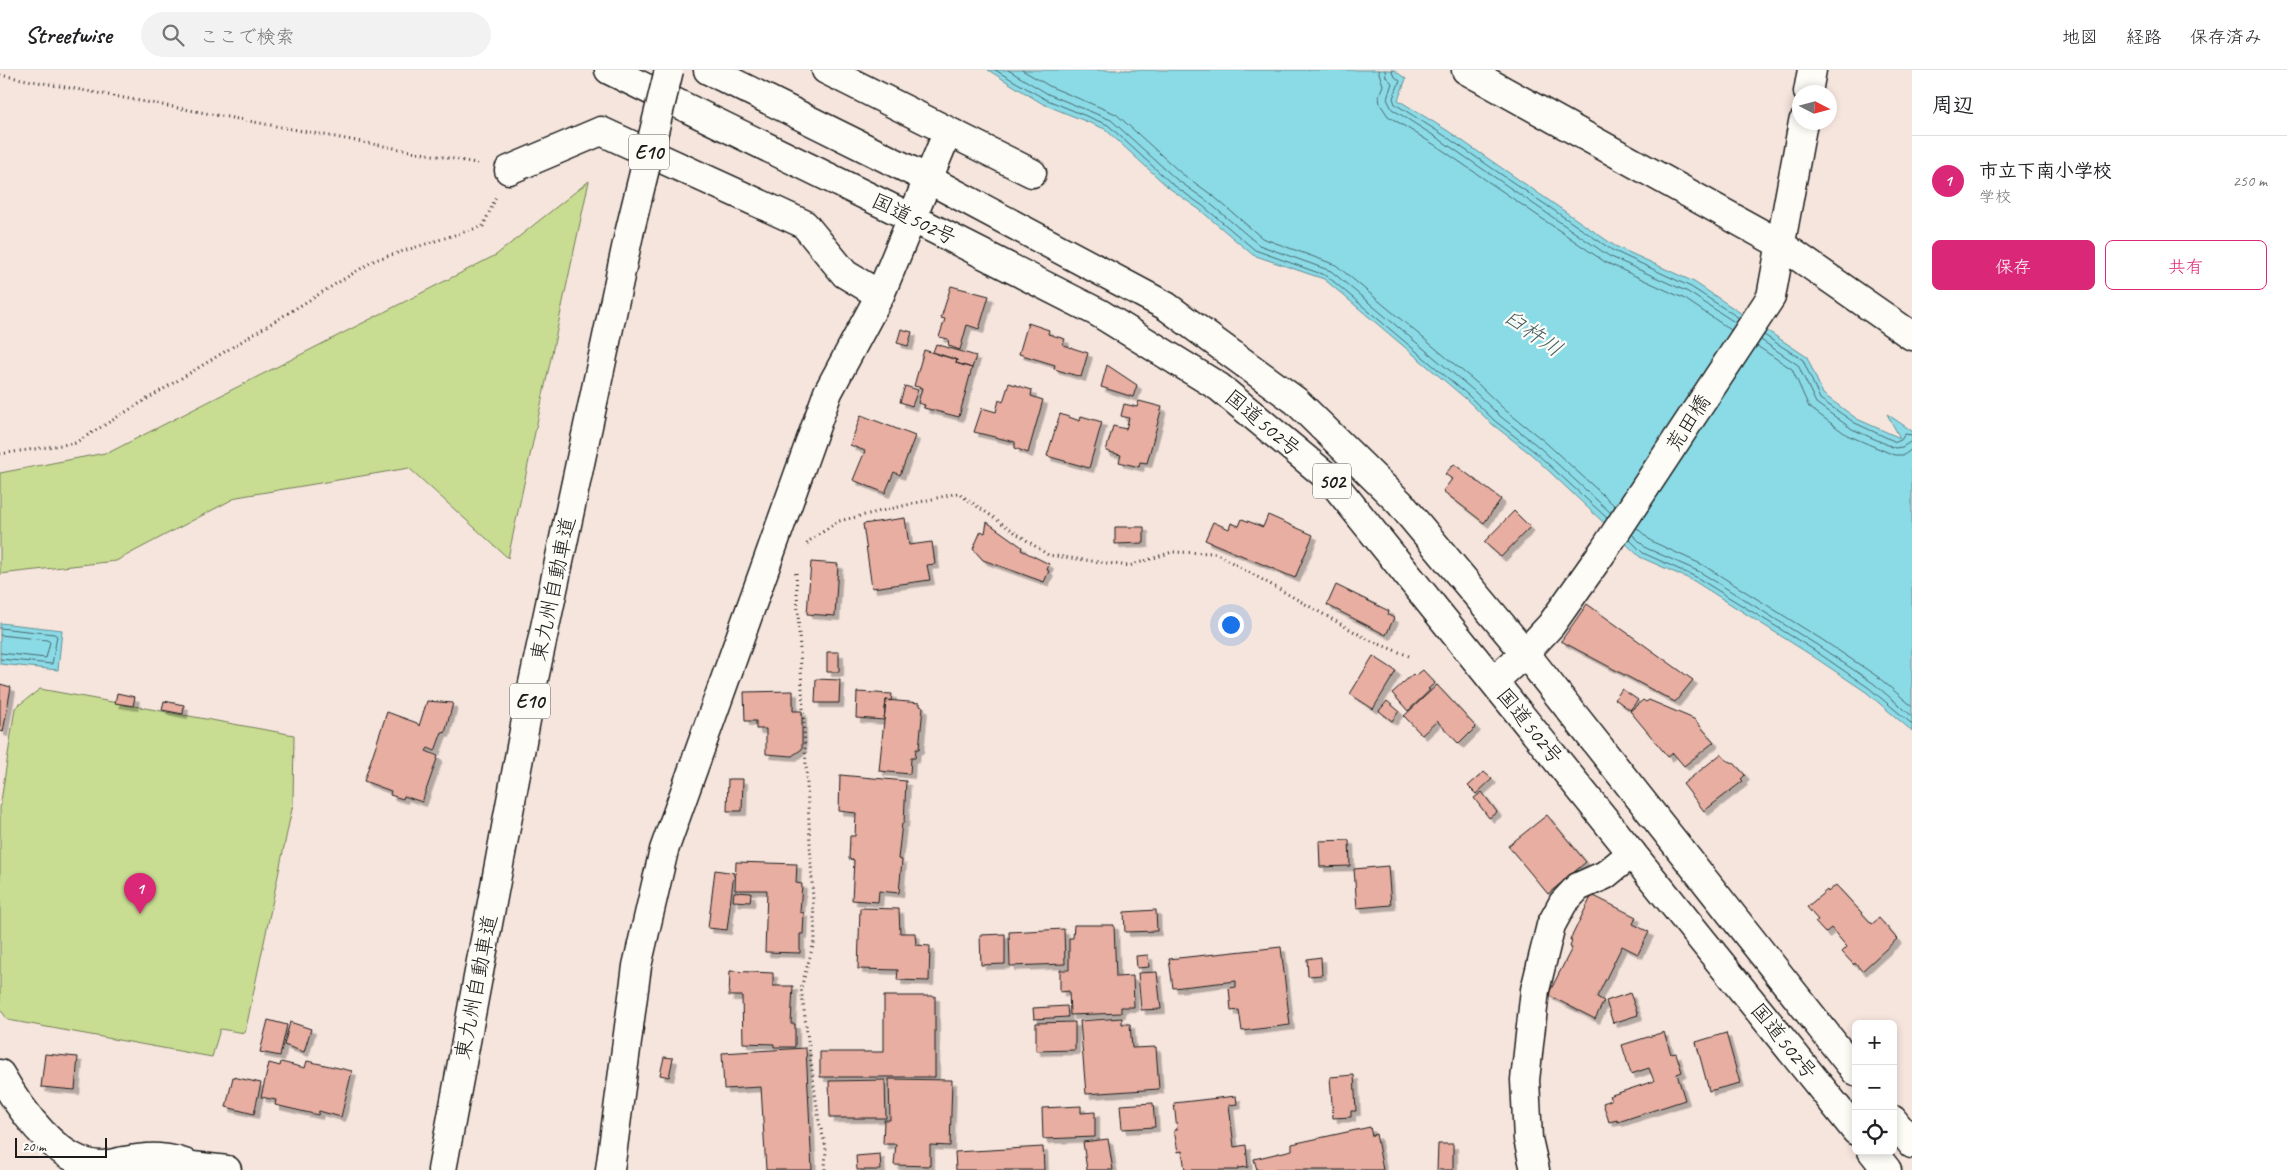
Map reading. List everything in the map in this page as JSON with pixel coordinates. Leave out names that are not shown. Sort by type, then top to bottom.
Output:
[{"type":"main road","name":"国道502号","points":[[609,70],[912,218],[1099,313],[1219,387],[1331,480],[1852,1126]]},
{"type":"main road","name":"東九州自動車道","points":[[443,1170],[532,688],[630,234],[669,70]]},
{"type":"main road","name":"国道502号","points":[[708,70],[928,179],[1166,306],[1296,401],[1400,502],[1525,653],[1852,1067]]},
{"type":"main road","points":[[826,70],[1032,173]]},
{"type":"main road","points":[[1466,70],[1780,244],[1912,336]]},
{"type":"main road","points":[[1809,85],[1812,70]]},
{"type":"main road","points":[[1780,244],[1801,130]]},
{"type":"main road","points":[[509,170],[601,131],[804,224],[845,274],[880,295]]},
{"type":"main road","points":[[610,1170],[637,966],[664,850],[828,392],[880,295],[948,131]]},
{"type":"main road","name":"荒田橋","points":[[1494,681],[1525,653],[1551,625],[1604,550],[1771,297],[1780,244]]},
{"type":"main road","points":[[1535,1170],[1528,1139],[1525,1080],[1535,990],[1551,925],[1563,903],[1578,886],[1605,875],[1632,852]]},
{"type":"main road","points":[[0,1074],[49,1141],[76,1159],[102,1165],[152,1156],[180,1161],[184,1168],[227,1170]]},
{"type":"main road","points":[[1897,1125],[1912,1144]]},
{"type":"main road","points":[[1875,1155],[1888,1170]]},
{"type":"path","points":[[0,75],[509,170],[483,226],[375,260],[75,443],[0,454]]},
{"type":"path","points":[[804,549],[809,541],[840,521],[958,493],[1048,555],[1129,566],[1172,552],[1215,553],[1369,640],[1409,656]]},
{"type":"path","points":[[796,565],[814,939],[801,988],[819,1122],[826,1147],[824,1170]]},
{"type":"green space","points":[[589,181],[508,558],[409,468],[237,497],[116,561],[0,574],[0,473],[110,452],[496,255]]},
{"type":"green space","points":[[40,689],[294,735],[293,804],[245,1033],[220,1029],[212,1057],[8,1020],[0,1009],[0,808],[15,708]]},
{"type":"water","name":"臼杵川","points":[[988,70],[1394,70],[1406,79],[1398,100],[1448,131],[1615,246],[1694,282],[1807,357],[1823,394],[1857,419],[1900,438],[1887,414],[1912,431],[1912,731],[1866,692],[1811,655],[1694,581],[1640,557],[1532,455],[1492,424],[1465,398],[1324,279],[1253,255],[1200,210],[1169,188],[1105,129],[1043,104]]},
{"type":"water","points":[[0,623],[62,630],[58,670],[0,664]]},
{"type":"building","points":[[951,286],[989,296],[979,329],[967,325],[960,350],[949,346],[948,339],[939,337],[945,319],[941,318]]},
{"type":"building","points":[[1028,323],[1049,330],[1048,334],[1065,339],[1063,345],[1088,353],[1081,377],[1054,369],[1055,365],[1019,354]]},
{"type":"building","points":[[901,329],[912,332],[908,346],[897,343]]},
{"type":"building","points":[[936,344],[976,356],[972,368],[956,363],[957,360],[933,352]]},
{"type":"building","points":[[924,350],[957,360],[956,363],[972,368],[959,417],[924,408],[925,405],[918,403],[922,388],[914,386]]},
{"type":"building","points":[[1107,365],[1137,385],[1133,397],[1101,387]]},
{"type":"building","points":[[1009,383],[1032,390],[1031,396],[1043,400],[1028,453],[1015,448],[1015,442],[974,432],[982,408],[996,412],[999,400],[1003,402]]},
{"type":"building","points":[[905,386],[918,390],[912,406],[900,402]]},
{"type":"building","points":[[1139,401],[1162,407],[1147,463],[1140,462],[1139,467],[1119,462],[1121,455],[1106,451],[1113,426],[1126,429],[1129,418],[1121,416],[1124,404],[1137,407]]},
{"type":"building","points":[[1060,414],[1080,421],[1081,416],[1102,422],[1089,468],[1047,456]]},
{"type":"building","points":[[861,415],[915,436],[900,475],[894,472],[885,493],[853,480],[865,451],[850,445]]},
{"type":"building","points":[[1454,464],[1501,499],[1484,523],[1443,491],[1452,479],[1445,474]]},
{"type":"building","points":[[1514,511],[1530,527],[1501,557],[1484,542]]},
{"type":"building","points":[[1268,515],[1313,535],[1295,578],[1205,540],[1213,522],[1229,529],[1231,523],[1239,526],[1242,519],[1263,527]]},
{"type":"building","points":[[905,518],[909,545],[932,542],[935,564],[927,565],[930,580],[872,588],[863,524]]},
{"type":"building","points":[[987,522],[1022,547],[1021,550],[1049,564],[1047,570],[1049,571],[1044,582],[983,560],[973,549],[981,531],[985,533]]},
{"type":"building","points":[[1115,527],[1144,527],[1144,543],[1115,544]]},
{"type":"building","points":[[811,562],[838,564],[835,616],[807,614]]},
{"type":"building","points":[[1336,585],[1389,611],[1388,615],[1394,618],[1386,635],[1327,605]]},
{"type":"building","points":[[1587,604],[1693,680],[1675,702],[1561,641]]},
{"type":"building","points":[[827,652],[839,652],[839,672],[827,672]]},
{"type":"building","points":[[1373,656],[1396,671],[1373,709],[1350,694]]},
{"type":"building","points":[[1423,670],[1435,683],[1408,711],[1392,693],[1413,674],[1415,676]]},
{"type":"building","points":[[816,679],[840,680],[839,703],[815,703]]},
{"type":"building","points":[[0,684],[11,687],[3,732],[0,731]]},
{"type":"building","points":[[1437,685],[1476,727],[1459,744],[1437,721],[1422,735],[1404,716]]},
{"type":"building","points":[[1622,689],[1638,700],[1630,710],[1615,699]]},
{"type":"building","points":[[793,691],[793,711],[802,711],[802,749],[792,756],[766,754],[766,729],[756,729],[756,721],[745,721],[744,692]]},
{"type":"building","points":[[857,692],[892,694],[891,701],[886,700],[884,720],[856,718]]},
{"type":"building","points":[[117,693],[135,697],[133,706],[115,703]]},
{"type":"building","points":[[886,700],[920,703],[920,706],[923,707],[919,749],[916,749],[915,758],[911,758],[910,774],[879,771]]},
{"type":"building","points":[[1643,700],[1646,702],[1649,700],[1694,719],[1714,742],[1684,766],[1673,753],[1668,757],[1630,711]]},
{"type":"building","points":[[164,701],[184,705],[183,714],[162,710]]},
{"type":"building","points":[[427,701],[453,703],[445,733],[442,732],[435,751],[428,748],[426,751],[438,756],[422,802],[404,796],[403,799],[390,795],[391,791],[364,781],[387,712],[417,723],[419,726]]},
{"type":"building","points":[[1387,701],[1399,711],[1392,721],[1379,711]]},
{"type":"building","points":[[1721,754],[1726,760],[1734,763],[1745,775],[1741,779],[1743,781],[1704,811],[1683,784]]},
{"type":"building","points":[[1484,772],[1492,779],[1476,794],[1468,786]]},
{"type":"building","points":[[840,775],[906,781],[904,823],[902,823],[898,859],[902,860],[899,893],[879,891],[878,902],[852,900],[854,860],[849,859],[850,836],[855,836],[856,813],[839,811]]},
{"type":"building","points":[[728,779],[743,779],[742,811],[727,811]]},
{"type":"building","points":[[1482,792],[1497,812],[1489,818],[1474,798]]},
{"type":"building","points":[[1547,815],[1586,862],[1548,894],[1508,846]]},
{"type":"building","points":[[1349,840],[1350,866],[1320,867],[1319,841]]},
{"type":"building","points":[[736,862],[797,864],[796,883],[802,884],[800,912],[804,913],[803,934],[800,934],[800,953],[765,952],[767,890],[735,890]]},
{"type":"building","points":[[1388,866],[1391,905],[1357,908],[1354,869]]},
{"type":"building","points":[[715,870],[734,873],[727,930],[708,928]]},
{"type":"building","points":[[1836,885],[1872,924],[1879,918],[1897,939],[1862,971],[1842,952],[1847,947],[1831,928],[1825,933],[1815,922],[1818,920],[1807,907]]},
{"type":"building","points":[[734,892],[751,893],[750,902],[733,901]]},
{"type":"building","points":[[1592,895],[1636,917],[1633,924],[1649,932],[1638,954],[1622,946],[1597,997],[1604,1001],[1595,1019],[1548,995],[1572,948],[1570,947],[1572,940],[1570,940]]},
{"type":"building","points":[[860,908],[899,909],[900,933],[915,933],[916,945],[930,946],[929,981],[897,980],[898,970],[858,969]]},
{"type":"building","points":[[1156,910],[1157,931],[1125,932],[1124,912]]},
{"type":"building","points":[[1074,925],[1114,925],[1116,977],[1133,976],[1134,1007],[1121,1007],[1121,1013],[1070,1015],[1069,991],[1060,992],[1060,970],[1069,970],[1069,938],[1073,938]]},
{"type":"building","points":[[1064,929],[1065,964],[1010,966],[1009,932]]},
{"type":"building","points":[[1005,934],[1005,964],[981,965],[980,935]]},
{"type":"building","points":[[1281,947],[1290,1025],[1242,1031],[1239,1010],[1231,1011],[1229,988],[1236,987],[1236,981],[1173,988],[1169,959]]},
{"type":"building","points":[[1148,955],[1149,967],[1137,968],[1136,956]]},
{"type":"building","points":[[1321,957],[1322,975],[1308,976],[1307,959]]},
{"type":"building","points":[[730,971],[773,973],[773,986],[793,986],[791,1024],[795,1024],[795,1047],[774,1047],[774,1044],[743,1043],[742,996],[729,996]]},
{"type":"building","points":[[1157,972],[1161,1009],[1141,1010],[1138,973]]},
{"type":"building","points":[[1630,993],[1638,1015],[1613,1023],[1606,1001]]},
{"type":"building","points":[[884,996],[935,996],[935,1077],[820,1077],[820,1052],[884,1052]]},
{"type":"building","points":[[1067,1006],[1068,1017],[1034,1019],[1033,1008]]},
{"type":"building","points":[[1122,1018],[1122,1024],[1130,1024],[1132,1048],[1156,1047],[1159,1089],[1086,1094],[1080,1021]]},
{"type":"building","points":[[268,1020],[287,1025],[280,1056],[260,1052]]},
{"type":"building","points":[[290,1022],[311,1029],[304,1052],[284,1045]]},
{"type":"building","points":[[1075,1022],[1075,1050],[1036,1051],[1036,1023]]},
{"type":"building","points":[[1664,1032],[1671,1054],[1676,1053],[1682,1072],[1677,1074],[1685,1100],[1618,1122],[1617,1120],[1609,1122],[1603,1103],[1611,1100],[1609,1096],[1654,1081],[1649,1068],[1631,1074],[1622,1045]]},
{"type":"building","points":[[1726,1033],[1740,1083],[1709,1091],[1696,1042]]},
{"type":"building","points":[[806,1048],[812,1170],[766,1170],[761,1087],[724,1089],[722,1053]]},
{"type":"building","points":[[45,1054],[78,1057],[75,1090],[41,1087]]},
{"type":"building","points":[[664,1057],[673,1058],[669,1077],[660,1075]]},
{"type":"building","points":[[307,1061],[352,1071],[341,1117],[319,1111],[318,1115],[275,1105],[276,1100],[261,1097],[269,1063],[280,1066],[281,1062],[305,1068]]},
{"type":"building","points":[[1354,1075],[1356,1111],[1351,1111],[1351,1117],[1333,1118],[1330,1077]]},
{"type":"building","points":[[233,1077],[261,1083],[254,1114],[226,1107]]},
{"type":"building","points":[[889,1079],[952,1080],[950,1146],[930,1145],[930,1166],[894,1165],[896,1144],[883,1144],[884,1120],[890,1120]]},
{"type":"building","points":[[885,1080],[886,1118],[830,1118],[829,1081]]},
{"type":"building","points":[[1236,1096],[1237,1104],[1229,1105],[1234,1147],[1246,1145],[1248,1167],[1238,1168],[1238,1170],[1185,1170],[1182,1151],[1178,1152],[1174,1130],[1177,1130],[1174,1103]]},
{"type":"building","points":[[1153,1103],[1155,1127],[1122,1129],[1120,1105]]},
{"type":"building","points":[[1081,1106],[1081,1113],[1095,1112],[1095,1137],[1043,1139],[1042,1108]]},
{"type":"building","points":[[1370,1127],[1372,1136],[1376,1134],[1383,1170],[1257,1170],[1254,1159],[1292,1150],[1292,1144]]},
{"type":"building","points":[[1108,1139],[1113,1170],[1087,1170],[1083,1142]]},
{"type":"building","points":[[1438,1144],[1453,1144],[1453,1170],[1437,1170]]},
{"type":"building","points":[[1043,1147],[1044,1170],[956,1170],[955,1152]]},
{"type":"building","points":[[880,1154],[881,1170],[857,1170],[856,1156]]},
{"type":"place","name":"市立下南小学校","points":[[140,914]]}]
